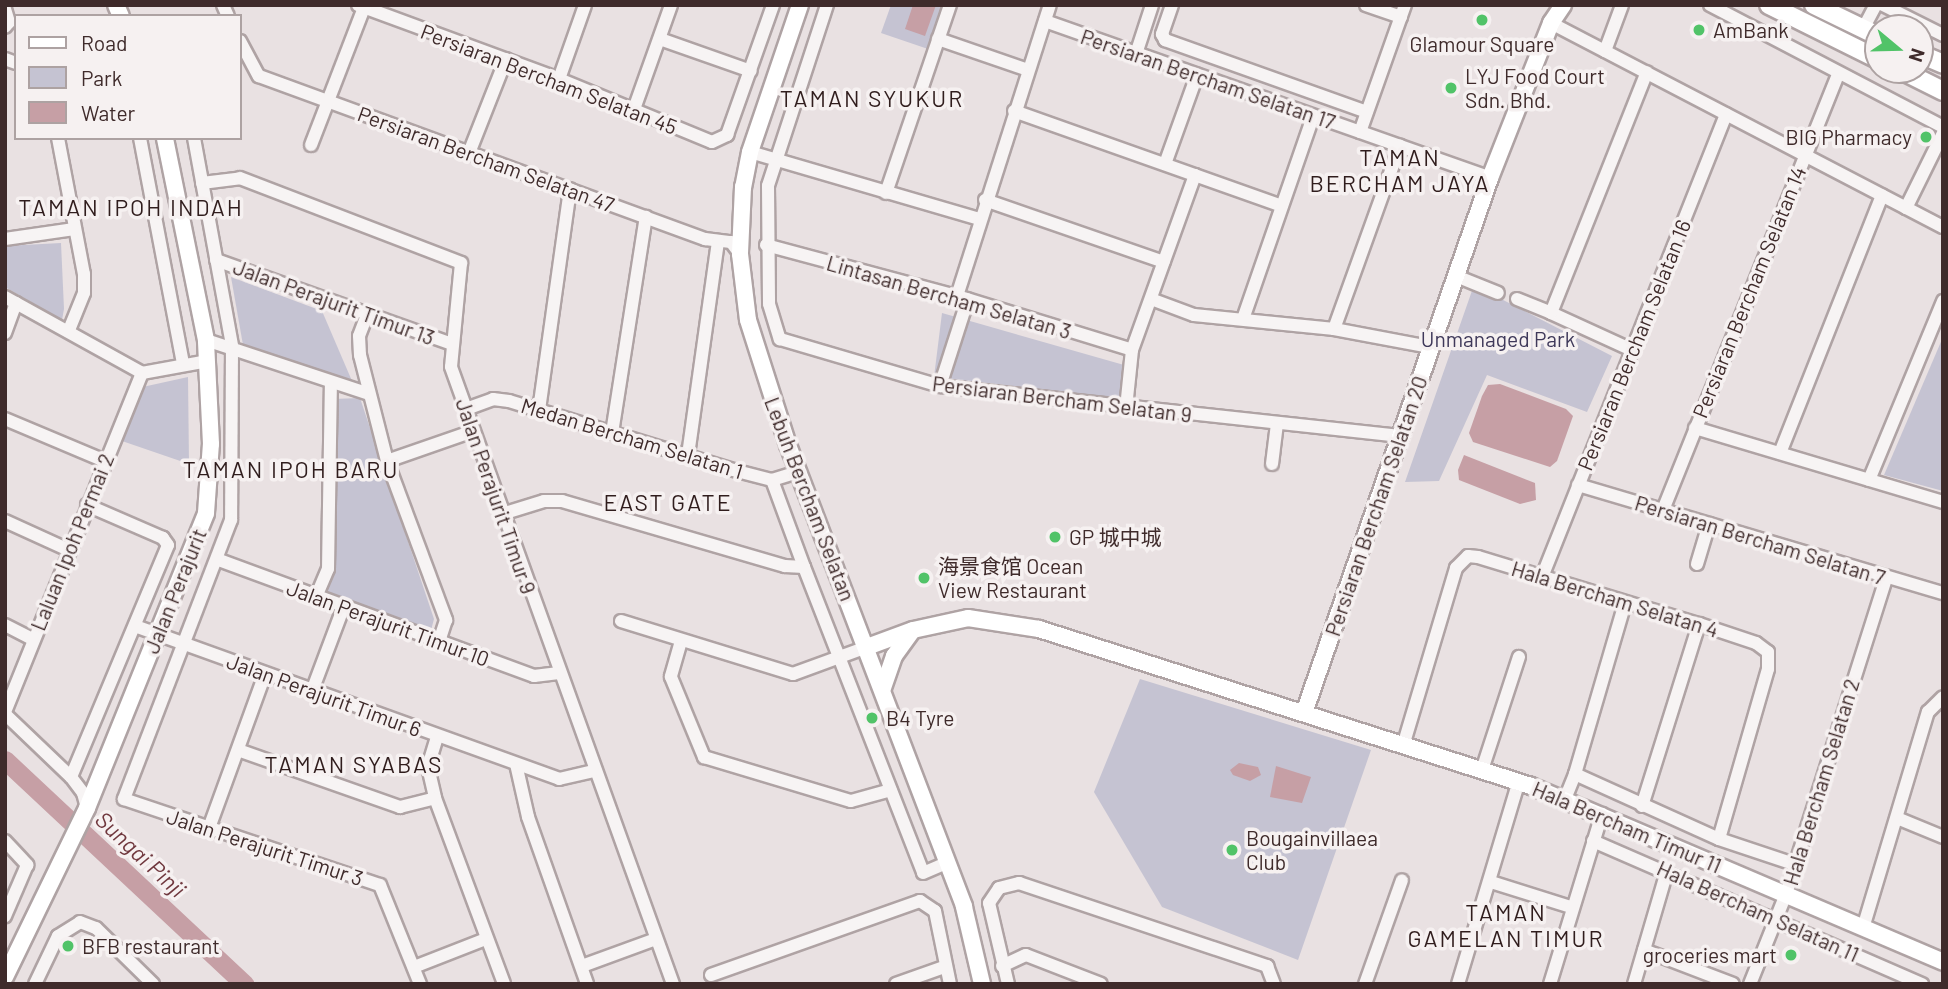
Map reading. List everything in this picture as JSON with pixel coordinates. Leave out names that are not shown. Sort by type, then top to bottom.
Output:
[{"type":"main road","points":[[1769,5],[1864,52]]},
{"type":"main road","points":[[1814,5],[1864,30]]},
{"type":"main road","points":[[1853,46],[1864,48]]},
{"type":"street","points":[[559,79],[585,5]]},
{"type":"street","points":[[633,112],[671,5]]},
{"type":"street","points":[[660,39],[751,71],[773,5]]},
{"type":"street","name":"Lebuh Bercham Selatan","points":[[799,5],[750,152],[740,224],[740,254],[759,365],[964,907],[982,984]]},
{"type":"street","name":"Persiaran Bercham Selatan 9","points":[[827,5],[768,186],[766,245],[769,304],[780,339],[940,386],[1401,436]]},
{"type":"street","points":[[886,193],[950,5]]},
{"type":"street","points":[[940,386],[979,219],[1050,5]]},
{"type":"street","points":[[1136,54],[1152,5]]},
{"type":"street","points":[[1172,5],[1162,36],[1189,49],[1367,112]]},
{"type":"street","points":[[1360,132],[1403,11],[1366,5]]},
{"type":"street","points":[[1551,23],[1553,5]]},
{"type":"street","points":[[1551,23],[1563,5]]},
{"type":"street","points":[[1605,51],[1622,5]]},
{"type":"street","points":[[1710,5],[1838,75],[1943,127]]},
{"type":"street","points":[[1883,5],[1943,35]]},
{"type":"street","points":[[311,145],[367,7]]},
{"type":"street","name":"Persiaran Bercham Selatan 45","points":[[367,7],[559,79],[707,141],[726,137],[751,71]]},
{"type":"street","points":[[5,9],[9,18],[5,27]]},
{"type":"street","name":"Persiaran Bercham Selatan 17","points":[[1045,22],[1490,178]]},
{"type":"street","points":[[1551,23],[1943,227]]},
{"type":"street","name":"Persiaran Bercham Selatan 20","points":[[1304,713],[1490,178],[1551,23]]},
{"type":"street","points":[[938,39],[1028,70]]},
{"type":"street","name":"Persiaran Bercham Selatan 47","points":[[242,48],[257,75],[646,217],[721,240],[736,246],[740,254]]},
{"type":"street","points":[[1182,70],[1189,49]]},
{"type":"street","points":[[469,153],[506,60]]},
{"type":"street","points":[[1551,313],[1647,72]]},
{"type":"street","points":[[1165,164],[1197,75]]},
{"type":"street","name":"Persiaran Bercham Selatan 14","points":[[1663,510],[1838,75]]},
{"type":"street","points":[[1014,111],[1282,206]]},
{"type":"street","name":"Persiaran Bercham Selatan 16","points":[[1542,577],[1727,114]]},
{"type":"street","points":[[1243,319],[1313,117]]},
{"type":"street","points":[[1906,208],[1943,133]]},
{"type":"street","points":[[58,140],[84,274],[84,293],[69,330]]},
{"type":"street","points":[[140,140],[183,364]]},
{"type":"street","name":"Jalan Perajurit","points":[[6,971],[87,808],[206,513],[211,444],[206,340],[164,140]]},
{"type":"street","points":[[182,643],[219,560],[231,520],[232,346],[194,140]]},
{"type":"street","points":[[1334,328],[1400,146]]},
{"type":"street","points":[[750,152],[979,219]]},
{"type":"street","points":[[1126,408],[1132,350],[1195,175]]},
{"type":"street","points":[[149,182],[172,176]]},
{"type":"street","name":"Jalan Perajurit Timur 9","points":[[202,183],[240,178],[458,260],[463,272],[451,367],[593,771],[673,984]]},
{"type":"street","points":[[539,410],[570,189]]},
{"type":"street","points":[[1780,453],[1882,195]]},
{"type":"street","points":[[985,200],[1164,262]]},
{"type":"street","points":[[612,433],[646,217]]},
{"type":"street","points":[[688,455],[721,240],[740,224]]},
{"type":"street","points":[[5,239],[74,229]]},
{"type":"street","name":"Lintasan Bercham Selatan 3","points":[[766,245],[962,297],[1132,350]]},
{"type":"street","name":"Jalan Perajurit Timur 13","points":[[216,260],[452,344]]},
{"type":"street","points":[[1456,276],[1499,293]]},
{"type":"street","points":[[1151,299],[1194,315],[1334,328],[1430,347]]},
{"type":"street","points":[[1517,299],[1632,350]]},
{"type":"street","points":[[5,333],[11,300],[142,373],[208,361]]},
{"type":"street","points":[[1869,480],[1943,301]]},
{"type":"street","points":[[366,315],[359,336],[369,394],[387,461],[446,620],[439,641]]},
{"type":"street","points":[[206,340],[232,346],[369,394]]},
{"type":"street","name":"Laluan Ipoh Permai 2","points":[[6,715],[33,639],[142,373]]},
{"type":"street","points":[[316,597],[328,569],[331,382]]},
{"type":"street","name":"Medan Bercham Selatan 1","points":[[466,409],[494,399],[772,480],[798,472]]},
{"type":"street","points":[[5,419],[105,461]]},
{"type":"street","points":[[1272,464],[1277,424]]},
{"type":"street","points":[[1695,428],[1943,502]]},
{"type":"street","points":[[387,461],[473,431]]},
{"type":"street","points":[[772,480],[804,567],[843,658],[923,873],[947,863]]},
{"type":"street","name":"Persiaran Bercham Selatan 7","points":[[1578,485],[1943,593]]},
{"type":"street","points":[[502,514],[544,501],[562,501],[785,566],[804,567]]},
{"type":"street","points":[[72,777],[167,542],[88,505]]},
{"type":"street","points":[[5,521],[69,550]]},
{"type":"street","points":[[1697,564],[1709,524]]},
{"type":"street","name":"Hala Bercham Selatan 4","points":[[1403,746],[1461,560],[1478,557],[1763,646],[1770,660],[1719,839]]},
{"type":"street","name":"Jalan Perajurit Timur 10","points":[[219,560],[534,676],[559,673]]},
{"type":"street","name":"Hala Bercham Selatan 2","points":[[1750,984],[1786,894],[1886,578]]},
{"type":"street","points":[[1565,799],[1625,603]]},
{"type":"street","points":[[312,691],[344,606]]},
{"type":"street","name":"Hala Bercham Timur 11","points":[[867,647],[913,630],[968,618],[1019,624],[1519,782],[1602,814],[1943,962]]},
{"type":"street","points":[[621,621],[793,674],[843,658],[867,647]]},
{"type":"street","points":[[1642,806],[1699,624]]},
{"type":"street","points":[[5,625],[33,639]]},
{"type":"street","name":"Jalan Perajurit Timur 6","points":[[135,626],[561,780],[593,771]]},
{"type":"street","points":[[883,688],[894,656],[913,630]]},
{"type":"street","points":[[681,641],[670,675],[704,758],[851,801],[891,790]]},
{"type":"street","name":"Jalan Perajurit Timur 3","points":[[182,643],[124,793],[128,803],[380,885],[420,984]]},
{"type":"street","points":[[1482,770],[1519,657]]},
{"type":"street","points":[[209,828],[265,674]]},
{"type":"street","points":[[1863,928],[1927,712],[1943,696]]},
{"type":"street","points":[[6,715],[72,777],[83,793],[87,808]]},
{"type":"street","points":[[437,737],[428,767],[435,797],[504,984]]},
{"type":"street","points":[[238,750],[400,807],[435,797]]},
{"type":"street","points":[[516,764],[528,817],[587,984]]},
{"type":"street","points":[[1575,771],[1642,806],[1719,839],[1794,864]]},
{"type":"street","points":[[1458,984],[1491,882],[1519,782]]},
{"type":"street","points":[[1550,984],[1602,814]]},
{"type":"street","points":[[1897,818],[1943,837]]},
{"type":"street","points":[[5,841],[27,862],[5,916]]},
{"type":"street","name":"Hala Bercham Selatan 11","points":[[1593,841],[1776,917],[1922,984]]},
{"type":"street","points":[[1634,984],[1667,871]]},
{"type":"street","points":[[1365,984],[1402,880]]},
{"type":"street","points":[[1491,882],[1572,907]]},
{"type":"street","points":[[1008,984],[989,915],[992,894],[1012,883],[1038,887],[1267,966],[1274,984]]},
{"type":"street","points":[[711,975],[914,901],[926,903],[934,911],[944,967],[950,984]]},
{"type":"street","points":[[34,984],[63,928],[89,923],[152,983]]},
{"type":"street","points":[[414,967],[486,939]]},
{"type":"street","points":[[582,966],[656,939]]},
{"type":"street","points":[[1644,950],[1733,984]]},
{"type":"street","points":[[1002,966],[1026,955],[1093,982]]},
{"type":"street","points":[[896,984],[944,967]]},
{"type":"green space","points":[[891,5],[943,5],[928,49],[881,33]]},
{"type":"green space","points":[[61,243],[64,309],[62,320],[5,287],[5,246]]},
{"type":"green space","points":[[231,277],[322,311],[352,381],[243,345]]},
{"type":"green space","name":"Unmanaged Park","points":[[1474,285],[1612,356],[1587,412],[1487,375],[1439,481],[1405,482]]},
{"type":"green space","points":[[942,313],[1124,365],[1125,403],[934,377]]},
{"type":"green space","points":[[1943,337],[1943,491],[1884,475]]},
{"type":"green space","points":[[188,377],[189,464],[122,441],[138,388]]},
{"type":"green space","points":[[360,398],[434,619],[430,634],[325,597],[334,556],[333,399]]},
{"type":"green space","name":"Bougainvillaea Club","points":[[1140,679],[1371,750],[1298,960],[1162,907],[1094,792]]},
{"type":"water","points":[[913,5],[936,5],[925,36],[905,29]]},
{"type":"water","points":[[1500,384],[1566,409],[1573,416],[1557,461],[1550,467],[1473,442],[1469,433],[1482,396],[1488,385]]},
{"type":"water","points":[[1464,455],[1535,483],[1536,500],[1520,504],[1459,480],[1458,470]]},
{"type":"water","points":[[1239,763],[1258,767],[1261,775],[1250,781],[1233,775],[1230,770]]},
{"type":"water","points":[[1276,766],[1311,777],[1302,803],[1270,797]]},
{"type":"waterway","name":"Sungai Pinji","points":[[5,760],[244,984]]},
{"type":"place","name":"Glamour Square","points":[[1482,20]]},
{"type":"place","name":"AmBank","points":[[1699,30]]},
{"type":"place","name":"LYJ Food Court Sdn. Bhd.","points":[[1451,88]]},
{"type":"place","name":"BIG Pharmacy","points":[[1926,137]]},
{"type":"place","name":"GP 城中城","points":[[1055,537]]},
{"type":"place","name":"海景食馆 Ocean View Restaurant","points":[[924,578]]},
{"type":"place","name":"B4 Tyre","points":[[872,718]]},
{"type":"place","name":"Bougainvillaea Club","points":[[1232,850]]},
{"type":"place","name":"BFB restaurant","points":[[68,946]]},
{"type":"place","name":"groceries mart","points":[[1791,955]]},
{"type":"district","name":"TAMAN SYUKUR","points":[[872,98]]},
{"type":"district","name":"TAMAN BERCHAM JAYA","points":[[1400,170]]},
{"type":"district","name":"TAMAN IPOH INDAH","points":[[131,207]]},
{"type":"district","name":"TAMAN IPOH BARU","points":[[291,469]]},
{"type":"district","name":"EAST GATE","points":[[668,502]]},
{"type":"district","name":"TAMAN SYABAS","points":[[354,764]]},
{"type":"district","name":"TAMAN GAMELAN TIMUR","points":[[1506,925]]}]
